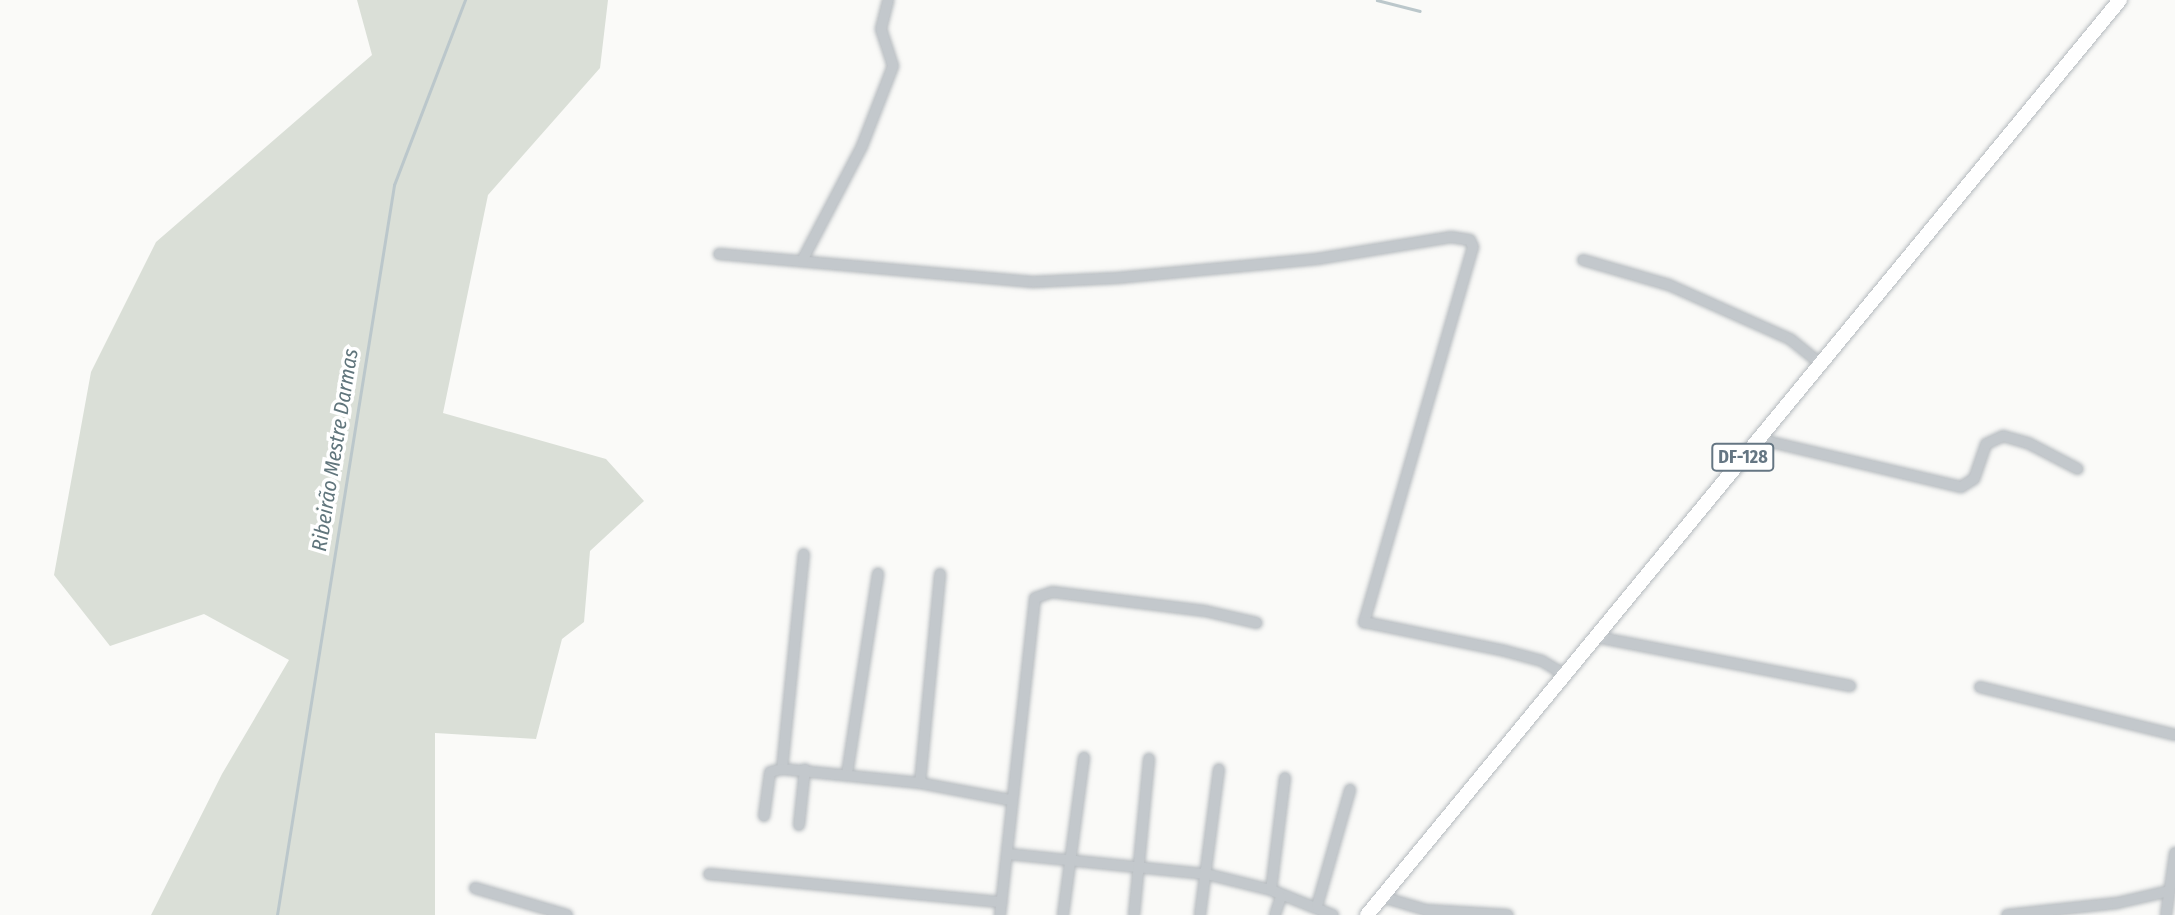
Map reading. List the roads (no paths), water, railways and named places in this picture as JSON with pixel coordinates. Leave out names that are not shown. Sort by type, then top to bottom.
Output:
[{"type":"main road","name":"DF-128","points":[[1367,915],[2120,0]]},
{"type":"street","points":[[803,259],[862,146],[893,66],[881,29],[888,0]]},
{"type":"street","points":[[719,254],[1045,281],[1317,259],[1451,237],[1470,240],[1473,247],[1364,622],[1505,651],[1542,662],[1566,675]]},
{"type":"street","points":[[1583,260],[1670,285],[1790,339],[1820,363]]},
{"type":"street","points":[[1758,439],[1961,487],[1974,479],[1986,444],[2003,436],[2028,443],[2078,469]]},
{"type":"street","points":[[782,769],[804,554]]},
{"type":"street","points":[[847,774],[878,573]]},
{"type":"street","points":[[920,783],[940,574]]},
{"type":"street","points":[[1000,915],[1008,854],[1010,800],[1035,598],[1052,593],[1205,611],[1257,622]]},
{"type":"street","points":[[1596,637],[1850,686]]},
{"type":"street","points":[[1980,687],[2175,735]]},
{"type":"street","points":[[1063,915],[1084,757]]},
{"type":"street","points":[[1134,915],[1141,867],[1149,760]]},
{"type":"street","points":[[764,816],[770,772],[782,769],[805,769],[920,783],[1010,800]]},
{"type":"street","points":[[799,825],[805,769]]},
{"type":"street","points":[[1200,915],[1219,769]]},
{"type":"street","points":[[1271,890],[1285,778]]},
{"type":"street","points":[[1317,906],[1350,790]]},
{"type":"street","points":[[2166,915],[2175,853]]},
{"type":"street","points":[[1008,854],[1206,874],[1271,890],[1280,897],[1317,906],[1332,915]]},
{"type":"street","points":[[709,874],[1002,902]]},
{"type":"street","points":[[475,888],[567,915]]},
{"type":"street","points":[[2007,915],[2117,903],[2169,891]]},
{"type":"street","points":[[1275,915],[1280,897]]},
{"type":"street","points":[[1382,897],[1430,913],[1508,915]]},
{"type":"waterway","name":"Ribeirão Mestre Darmas","points":[[277,915],[394,185],[465,0]]},
{"type":"waterway","points":[[1377,0],[1420,11]]}]
